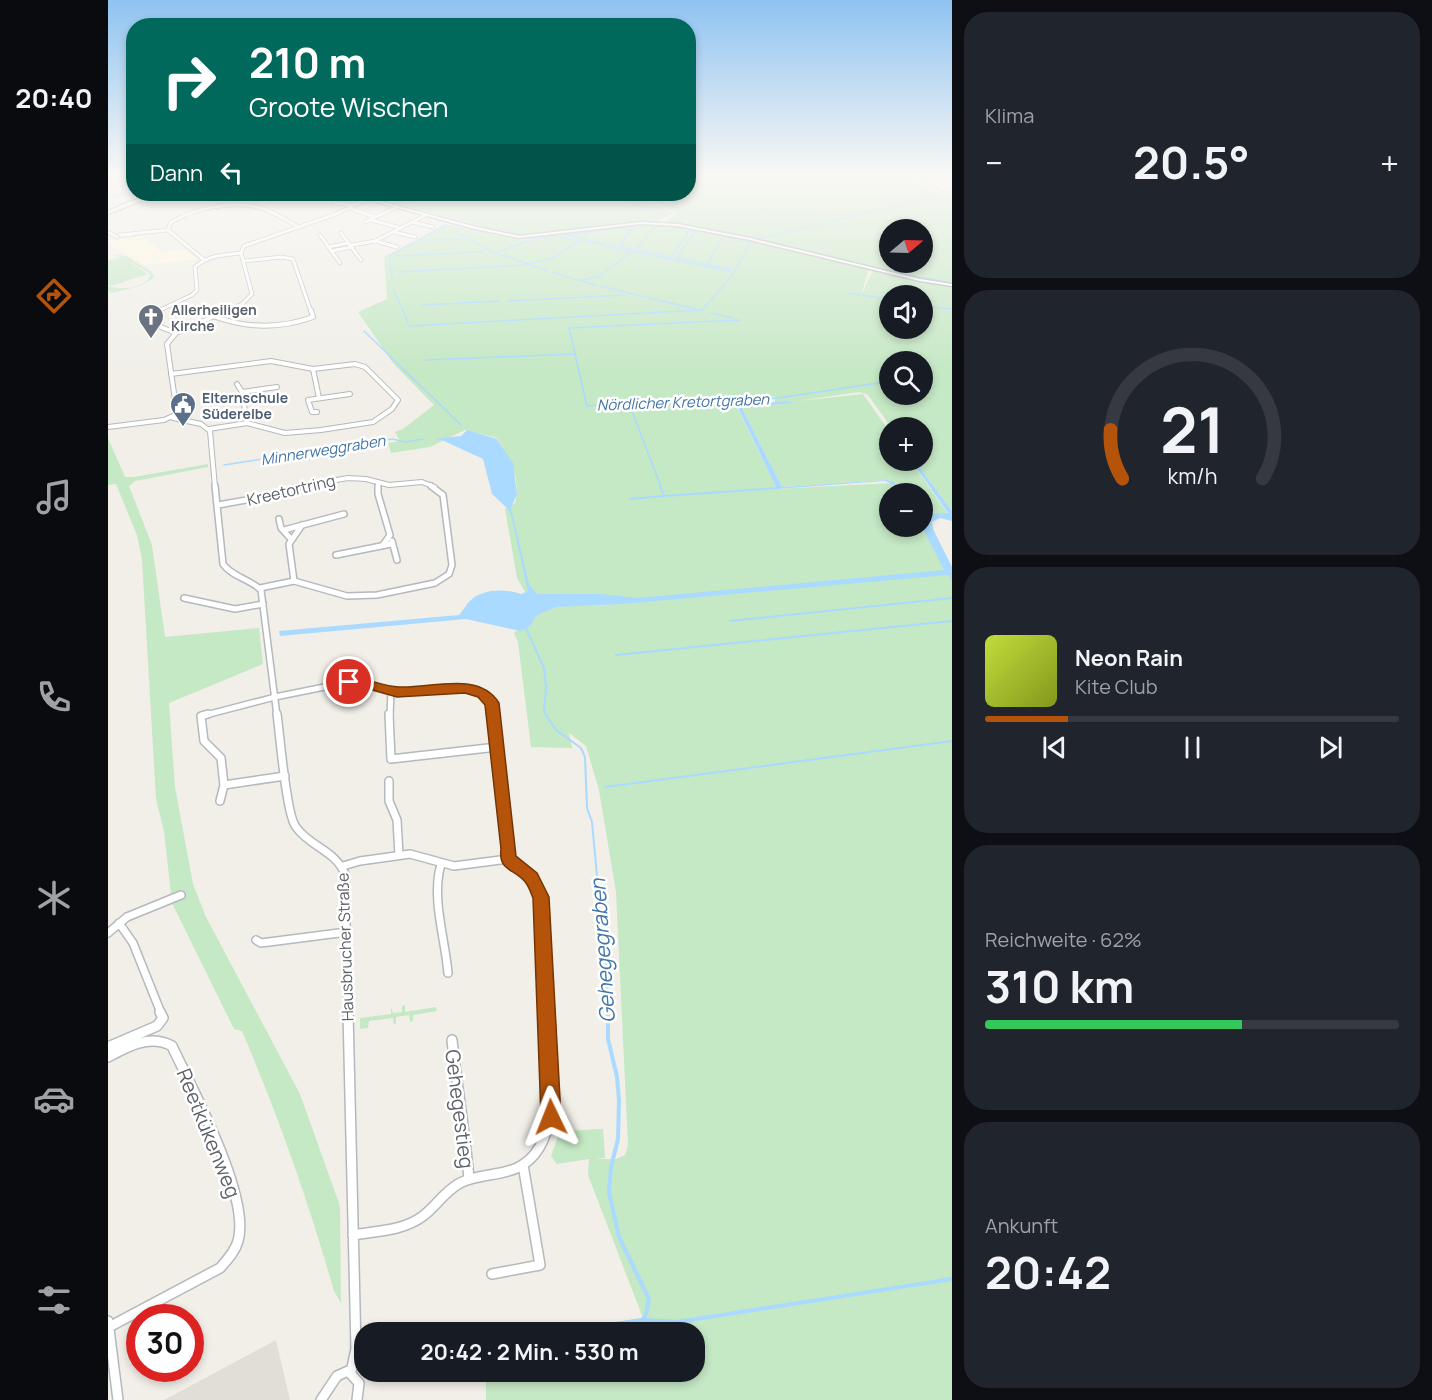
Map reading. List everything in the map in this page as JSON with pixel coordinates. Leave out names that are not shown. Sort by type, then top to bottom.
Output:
[{"type":"main road","points":[[761,241],[908,278],[952,285]]},
{"type":"street","points":[[182,241],[204,260]]},
{"type":"street","points":[[173,417],[178,411],[167,344],[177,333],[242,304],[251,297],[241,253],[244,246],[254,241]]},
{"type":"street","points":[[324,241],[340,263]]},
{"type":"street","points":[[348,241],[361,260]]},
{"type":"street","points":[[328,247],[373,241]]},
{"type":"street","points":[[376,241],[397,247]]},
{"type":"street","points":[[331,251],[351,245]]},
{"type":"street","points":[[177,333],[151,323],[148,319],[150,314],[192,295],[197,290],[195,267],[204,260],[241,253]]},
{"type":"street","points":[[213,316],[234,325],[251,328],[307,320],[313,317],[293,259],[281,257],[243,261]]},
{"type":"street","points":[[171,374],[272,361],[313,369],[347,364],[365,367],[398,400],[392,409],[373,422],[321,430],[285,433],[247,423],[209,429]]},
{"type":"street","points":[[313,369],[319,398]]},
{"type":"street","points":[[237,384],[242,392],[247,423]]},
{"type":"street","points":[[242,392],[277,387]]},
{"type":"street","points":[[317,412],[312,412],[309,400],[350,394]]},
{"type":"street","points":[[108,427],[173,417],[201,424],[209,429],[212,435],[225,568],[260,588]]},
{"type":"street","name":"Kreetortring","points":[[218,505],[271,496],[299,485],[339,479],[362,478],[378,484],[392,485],[422,482],[441,491],[452,565],[449,574],[440,581],[427,586],[355,596],[294,581],[260,588]]},
{"type":"street","points":[[378,484],[378,494],[397,560]]},
{"type":"street","points":[[284,530],[344,514]]},
{"type":"street","points":[[279,519],[287,538],[291,539]]},
{"type":"street","points":[[294,581],[293,561],[289,548],[291,539],[302,525]]},
{"type":"street","points":[[383,545],[390,535]]},
{"type":"street","points":[[336,555],[392,544]]},
{"type":"street","name":"Hausbrucher Straße","points":[[260,588],[290,817],[294,826],[302,834],[331,854],[343,866],[345,874],[356,1349],[351,1372]]},
{"type":"street","points":[[183,598],[235,609],[263,604]]},
{"type":"street","points":[[220,801],[224,786],[221,758],[204,741],[201,716],[275,697],[354,682],[391,691],[462,688],[483,694],[493,707],[509,849],[508,859]]},
{"type":"street","points":[[391,691],[389,700],[391,759],[497,747]]},
{"type":"street","points":[[224,786],[285,776]]},
{"type":"street","points":[[389,781],[389,801],[397,820],[399,855]]},
{"type":"street","points":[[343,866],[399,855],[418,854],[441,864],[459,866],[508,859],[532,878],[541,897],[551,1117],[547,1136],[540,1150],[523,1165],[507,1172],[469,1179],[452,1188],[412,1224],[353,1236]]},
{"type":"street","points":[[441,864],[438,869],[438,887],[448,974]]},
{"type":"street","points":[[108,933],[135,913],[181,895]]},
{"type":"street","points":[[108,1047],[157,1026],[163,1018],[139,954],[119,923]]},
{"type":"street","points":[[256,940],[261,943],[347,932]]},
{"type":"street","name":"Reetkükenweg","points":[[108,1058],[151,1040],[165,1041],[172,1046],[230,1173],[240,1221],[235,1249],[220,1268],[108,1324],[118,1400]]},
{"type":"street","name":"Gehegestieg","points":[[452,1040],[456,1082],[464,1123],[469,1179]]},
{"type":"street","points":[[492,1274],[540,1265],[523,1165]]},
{"type":"street","points":[[321,1400],[337,1376],[344,1372],[351,1372],[360,1384],[357,1400]]},
{"type":"shaded area","points":[[108,241],[149,241],[161,252],[184,249],[198,259],[145,265],[108,244]]},
{"type":"shaded area","points":[[276,1340],[290,1400],[164,1400],[198,1382],[204,1382],[204,1379]]},
{"type":"green space","points":[[413,241],[755,241],[869,269],[861,295],[873,270],[952,286],[952,511],[922,471],[933,471],[933,417],[884,417],[868,395],[859,392],[798,401],[863,394],[879,417],[879,471],[918,471],[926,483],[894,483],[887,480],[782,487],[742,408],[793,403],[774,403],[776,397],[736,405],[777,489],[879,484],[879,537],[927,537],[952,582],[952,1400],[486,1400],[486,1382],[705,1382],[705,1322],[618,1322],[643,1318],[588,1175],[589,1159],[557,1164],[551,1156],[560,1131],[603,1129],[605,1158],[595,1159],[616,1159],[625,1155],[628,1145],[616,892],[599,790],[586,746],[569,733],[572,748],[531,747],[518,642],[514,633],[544,606],[612,605],[527,595],[517,578],[505,509],[515,503],[517,485],[510,461],[497,438],[465,430],[430,447],[391,453],[388,443],[400,441],[395,432],[403,429],[434,405],[393,363],[358,312],[387,299],[384,257]]},
{"type":"green space","points":[[760,241],[879,241],[879,269]]},
{"type":"green space","points":[[933,241],[952,241],[952,283],[894,273],[933,273]]},
{"type":"green space","points":[[108,254],[126,256],[152,272],[154,278],[140,286],[111,293],[108,286],[119,288],[138,286],[150,276],[149,273],[121,257]]},
{"type":"green space","points":[[121,257],[148,274],[111,286],[108,284],[108,261]]},
{"type":"green space","points":[[108,438],[125,477],[208,464],[208,467],[135,481],[129,486],[152,545],[165,637],[259,628],[263,664],[169,703],[175,787],[193,884],[206,917],[300,1094],[340,1206],[341,1303],[334,1291],[281,1128],[242,1031],[234,1029],[172,903],[164,831],[156,799],[142,560],[137,535],[116,484],[108,485]]},
{"type":"green space","points":[[933,493],[948,514],[933,514]]},
{"type":"green space","points":[[405,1005],[405,1012],[436,1007],[437,1011],[413,1015],[413,1021],[410,1022],[409,1015],[396,1017],[396,1024],[393,1018],[369,1021],[368,1028],[360,1029],[360,1018],[391,1014],[391,1007],[393,1013],[402,1012],[402,1006]]},
{"type":"water","points":[[787,401],[793,403],[742,408],[782,487],[887,480],[895,483],[885,481],[777,489],[737,406]]},
{"type":"water","points":[[467,430],[497,439],[513,463],[517,494],[511,508],[529,584],[537,594],[600,594],[639,598],[944,570],[927,537],[933,537],[933,529],[952,567],[952,582],[948,575],[622,604],[556,607],[537,615],[530,626],[520,631],[466,619],[280,636],[279,631],[459,615],[469,602],[482,593],[509,591],[521,594],[528,591],[511,515],[508,509],[492,494],[483,459],[442,440],[434,439],[461,436]]},
{"type":"water","points":[[919,471],[922,471],[931,483],[927,483]]},
{"type":"water","points":[[933,485],[952,511],[952,521],[940,518],[933,522],[933,514],[948,513],[933,492]]},
{"type":"waterway","points":[[388,257],[416,241]]},
{"type":"waterway","points":[[473,241],[495,253],[528,241]]},
{"type":"waterway","points":[[528,264],[551,259],[578,241]]},
{"type":"waterway","points":[[594,241],[605,244]]},
{"type":"waterway","points":[[619,246],[622,241]]},
{"type":"waterway","points":[[642,241],[635,250],[672,257],[682,241]]},
{"type":"waterway","points":[[688,241],[677,258],[701,263]]},
{"type":"waterway","points":[[707,264],[721,241]]},
{"type":"waterway","points":[[762,241],[952,283]]},
{"type":"waterway","points":[[409,326],[702,310],[731,277],[751,242]]},
{"type":"waterway","points":[[588,243],[596,244]]},
{"type":"waterway","points":[[608,244],[631,249]]},
{"type":"waterway","points":[[600,245],[616,249]]},
{"type":"waterway","points":[[619,249],[729,271]]},
{"type":"waterway","points":[[444,254],[486,251]]},
{"type":"waterway","points":[[580,281],[599,276],[632,252]]},
{"type":"waterway","points":[[396,256],[442,254]]},
{"type":"waterway","points":[[499,254],[528,264]]},
{"type":"waterway","points":[[390,260],[392,279]]},
{"type":"waterway","points":[[528,264],[548,271]]},
{"type":"waterway","points":[[703,264],[731,269]]},
{"type":"waterway","points":[[398,272],[524,265]]},
{"type":"waterway","points":[[552,272],[571,278]]},
{"type":"waterway","points":[[575,279],[580,281]]},
{"type":"waterway","points":[[580,281],[595,285]]},
{"type":"waterway","points":[[600,286],[695,309]]},
{"type":"waterway","points":[[394,291],[400,304]]},
{"type":"waterway","points":[[847,293],[860,295]]},
{"type":"waterway","points":[[507,301],[625,295]]},
{"type":"waterway","points":[[863,295],[879,298]]},
{"type":"waterway","points":[[422,305],[499,301]]},
{"type":"waterway","points":[[401,306],[408,323]]},
{"type":"waterway","points":[[933,307],[952,309]]},
{"type":"waterway","points":[[711,313],[732,318]]},
{"type":"waterway","name":"Nördlicher Kretortgraben","points":[[740,320],[569,328],[587,406],[771,399],[879,383]]},
{"type":"waterway","points":[[364,331],[461,425]]},
{"type":"waterway","points":[[426,360],[574,354]]},
{"type":"waterway","points":[[632,411],[661,487]]},
{"type":"waterway","name":"Minnerweggraben","points":[[224,465],[392,439],[405,442],[423,439]]},
{"type":"waterway","points":[[660,486],[664,496]]},
{"type":"waterway","points":[[664,496],[779,488]]},
{"type":"waterway","points":[[630,499],[664,496]]},
{"type":"waterway","points":[[730,621],[952,598]]},
{"type":"waterway","points":[[616,655],[952,621]]},
{"type":"waterway","name":"Gehegegraben","points":[[525,626],[544,668],[546,688],[544,712],[556,730],[581,748],[585,757],[587,808],[592,822],[597,876],[598,923],[607,967],[608,1013]]},
{"type":"waterway","points":[[605,787],[952,741]]},
{"type":"waterway","name":"Gehegegraben","points":[[608,1013],[608,1039],[617,1077],[619,1100],[618,1139],[611,1167],[609,1192],[619,1237],[649,1299],[646,1315],[642,1320]]},
{"type":"waterway","points":[[642,1320],[677,1322],[952,1279]]},
{"type":"waterway","points":[[628,1322],[642,1320]]},
{"type":"place","name":"Allerheiligen Kirche","points":[[151,340]]},
{"type":"place","name":"Elternschule Süderelbe","points":[[183,428]]},
{"type":"route","points":[[349,682],[365,683],[397,692],[465,688],[476,690],[492,703],[509,849],[508,859],[532,878],[537,884],[541,897],[551,1117]]}]
